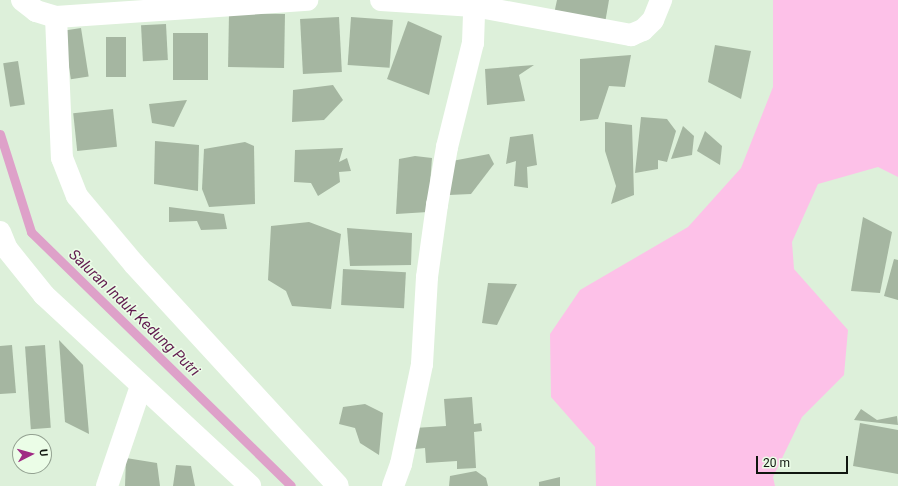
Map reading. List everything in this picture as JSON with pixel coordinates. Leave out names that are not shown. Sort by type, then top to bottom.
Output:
[{"type":"street","points":[[22,0],[36,11],[56,17],[306,0]]},
{"type":"street","points":[[381,0],[474,6],[631,35],[643,30],[652,20],[661,0]]},
{"type":"street","points":[[393,486],[402,464],[422,364],[427,277],[437,205],[447,147],[473,43],[474,6]]},
{"type":"street","points":[[56,17],[62,158],[77,196],[134,264],[338,486]]},
{"type":"street","points":[[0,232],[7,249],[34,284],[141,386],[250,486]]},
{"type":"street","points":[[107,486],[141,386]]},
{"type":"shaded area","points":[[773,0],[898,0],[898,177],[878,167],[818,184],[792,242],[794,269],[848,330],[844,375],[802,417],[773,477],[775,486],[596,486],[595,447],[551,397],[550,334],[580,290],[688,227],[741,168],[773,87]]},
{"type":"building","points":[[557,0],[609,0],[605,23],[554,14]]},
{"type":"building","points":[[229,13],[285,14],[284,68],[228,67]]},
{"type":"building","points":[[339,17],[342,72],[303,74],[300,19]]},
{"type":"building","points":[[351,17],[393,20],[390,68],[348,65]]},
{"type":"building","points":[[408,21],[442,36],[429,95],[387,79]]},
{"type":"building","points":[[166,24],[168,60],[143,61],[141,25]]},
{"type":"building","points":[[81,28],[89,76],[71,79],[63,31]]},
{"type":"building","points":[[173,33],[208,33],[208,80],[173,80]]},
{"type":"building","points":[[106,37],[126,37],[126,77],[106,77]]},
{"type":"building","points":[[715,45],[751,51],[741,99],[708,82]]},
{"type":"building","points":[[631,55],[625,87],[609,86],[598,119],[580,121],[580,59]]},
{"type":"building","points":[[18,61],[25,104],[10,107],[3,63]]},
{"type":"building","points":[[534,65],[519,75],[525,101],[487,105],[485,69]]},
{"type":"building","points":[[333,85],[343,100],[324,120],[292,122],[293,90]]},
{"type":"building","points":[[187,100],[174,127],[152,123],[149,104]]},
{"type":"building","points":[[113,109],[117,147],[77,151],[73,113]]},
{"type":"building","points":[[641,117],[667,119],[676,131],[667,162],[658,160],[658,169],[635,173]]},
{"type":"building","points":[[605,122],[632,125],[634,195],[611,204],[616,186],[605,151]]},
{"type":"building","points":[[683,126],[694,136],[692,155],[671,159]]},
{"type":"building","points":[[705,131],[722,146],[720,165],[697,151]]},
{"type":"building","points":[[533,134],[537,165],[527,167],[528,188],[514,186],[516,161],[506,164],[510,137]]},
{"type":"building","points":[[155,141],[199,145],[198,191],[154,184]]},
{"type":"building","points":[[245,142],[254,146],[255,204],[209,207],[202,189],[204,149]]},
{"type":"building","points":[[343,148],[339,162],[347,158],[351,171],[339,172],[340,182],[318,196],[311,183],[294,182],[295,150]]},
{"type":"building","points":[[489,154],[494,164],[471,194],[449,195],[452,161]]},
{"type":"building","points":[[415,156],[432,158],[428,212],[396,214],[399,159]]},
{"type":"building","points":[[169,207],[224,214],[227,229],[201,230],[197,221],[169,222]]},
{"type":"building","points":[[863,217],[892,232],[880,293],[851,291]]},
{"type":"building","points":[[309,222],[341,234],[331,309],[292,306],[286,291],[268,280],[271,226]]},
{"type":"building","points":[[347,228],[412,233],[411,265],[350,266]]},
{"type":"building","points":[[894,259],[898,260],[898,300],[884,296]]},
{"type":"building","points":[[343,269],[406,272],[404,308],[341,305]]},
{"type":"building","points":[[488,283],[517,284],[497,325],[482,323]]},
{"type":"building","points":[[59,340],[83,365],[89,434],[65,422]]},
{"type":"building","points":[[12,345],[16,393],[0,394],[0,346]]},
{"type":"building","points":[[45,345],[51,428],[31,429],[25,346]]},
{"type":"building","points":[[472,397],[474,424],[481,423],[482,431],[474,432],[476,468],[457,469],[457,461],[426,463],[425,448],[415,449],[414,428],[446,426],[444,399]]},
{"type":"building","points":[[365,404],[383,413],[379,455],[360,443],[355,428],[339,424],[343,407]]},
{"type":"building","points":[[861,409],[877,420],[897,416],[898,425],[854,420]]},
{"type":"building","points":[[860,423],[898,430],[898,474],[853,466]]},
{"type":"building","points":[[126,458],[157,463],[160,486],[125,486]]},
{"type":"building","points":[[176,465],[191,466],[195,486],[173,486]]},
{"type":"building","points":[[476,471],[486,478],[488,486],[449,486],[450,476]]},
{"type":"building","points":[[560,477],[560,486],[539,486],[539,482]]},
{"type":"waterway","name":"Saluran Induk Kedung Putri","points":[[0,134],[31,232],[291,486]]}]
